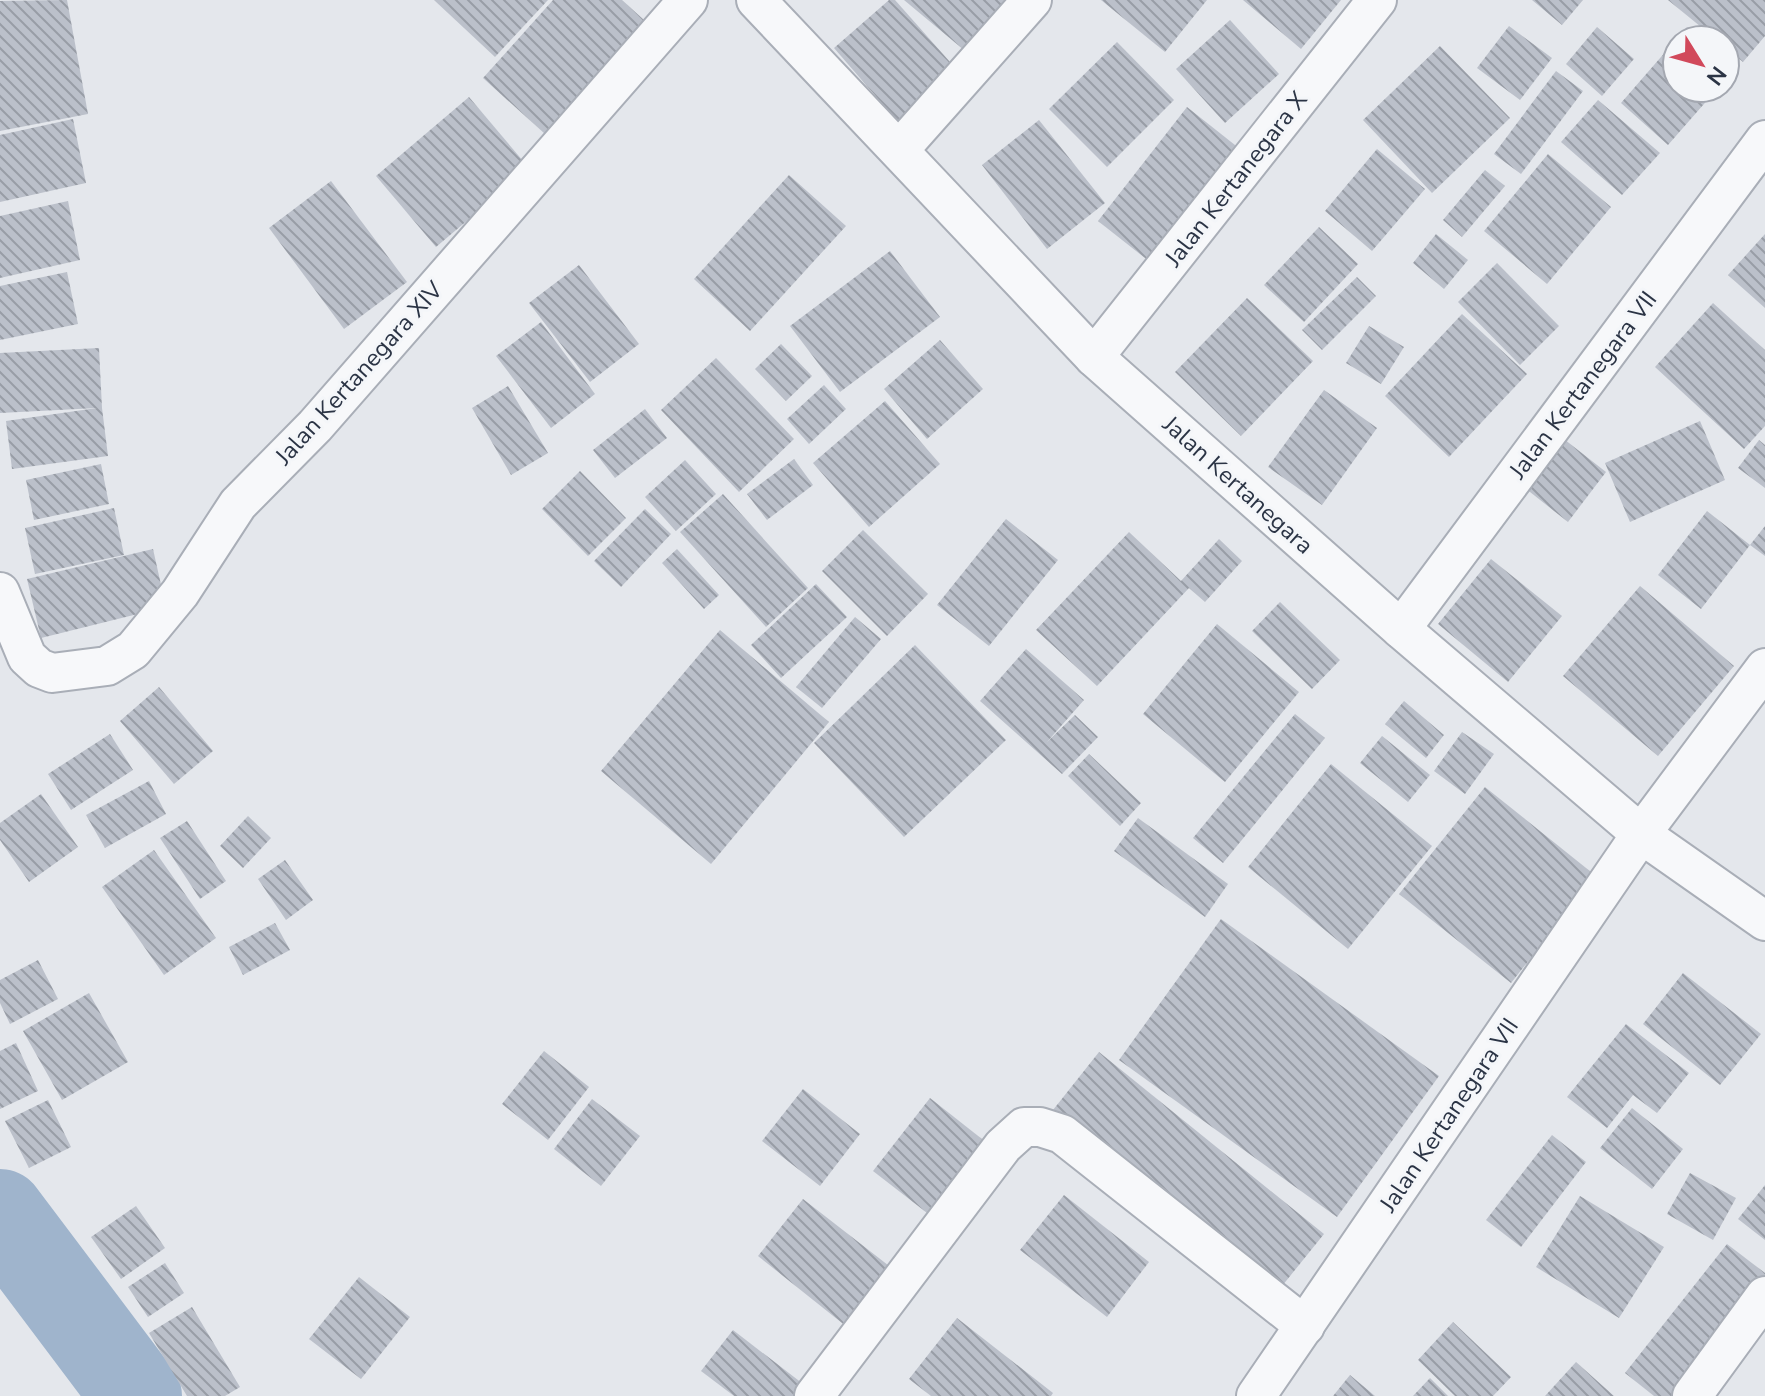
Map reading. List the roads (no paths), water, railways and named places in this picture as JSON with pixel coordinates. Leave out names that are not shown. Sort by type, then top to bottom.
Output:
[{"type":"street","name":"Jalan Kertanegara XIV","points":[[0,592],[27,657],[39,668],[52,673],[107,666],[133,650],[180,593],[238,504],[315,426],[688,0]]},
{"type":"street","name":"Jalan Kertanegara","points":[[756,0],[1094,357],[1401,629],[1641,834],[1765,921]]},
{"type":"street","points":[[899,150],[1032,0]]},
{"type":"street","name":"Jalan Kertanegara X","points":[[1094,357],[1377,0]]},
{"type":"street","name":"Jalan Kertanegara VII","points":[[1401,629],[1765,140]]},
{"type":"street","name":"Jalan Kertanegara VII","points":[[1256,1396],[1641,834],[1765,668]]},
{"type":"street","points":[[814,1396],[1003,1146],[1024,1127],[1040,1127],[1062,1134],[1305,1326]]},
{"type":"street","points":[[1692,1396],[1765,1296]]},
{"type":"waterway","points":[[0,1214],[137,1396]]}]
